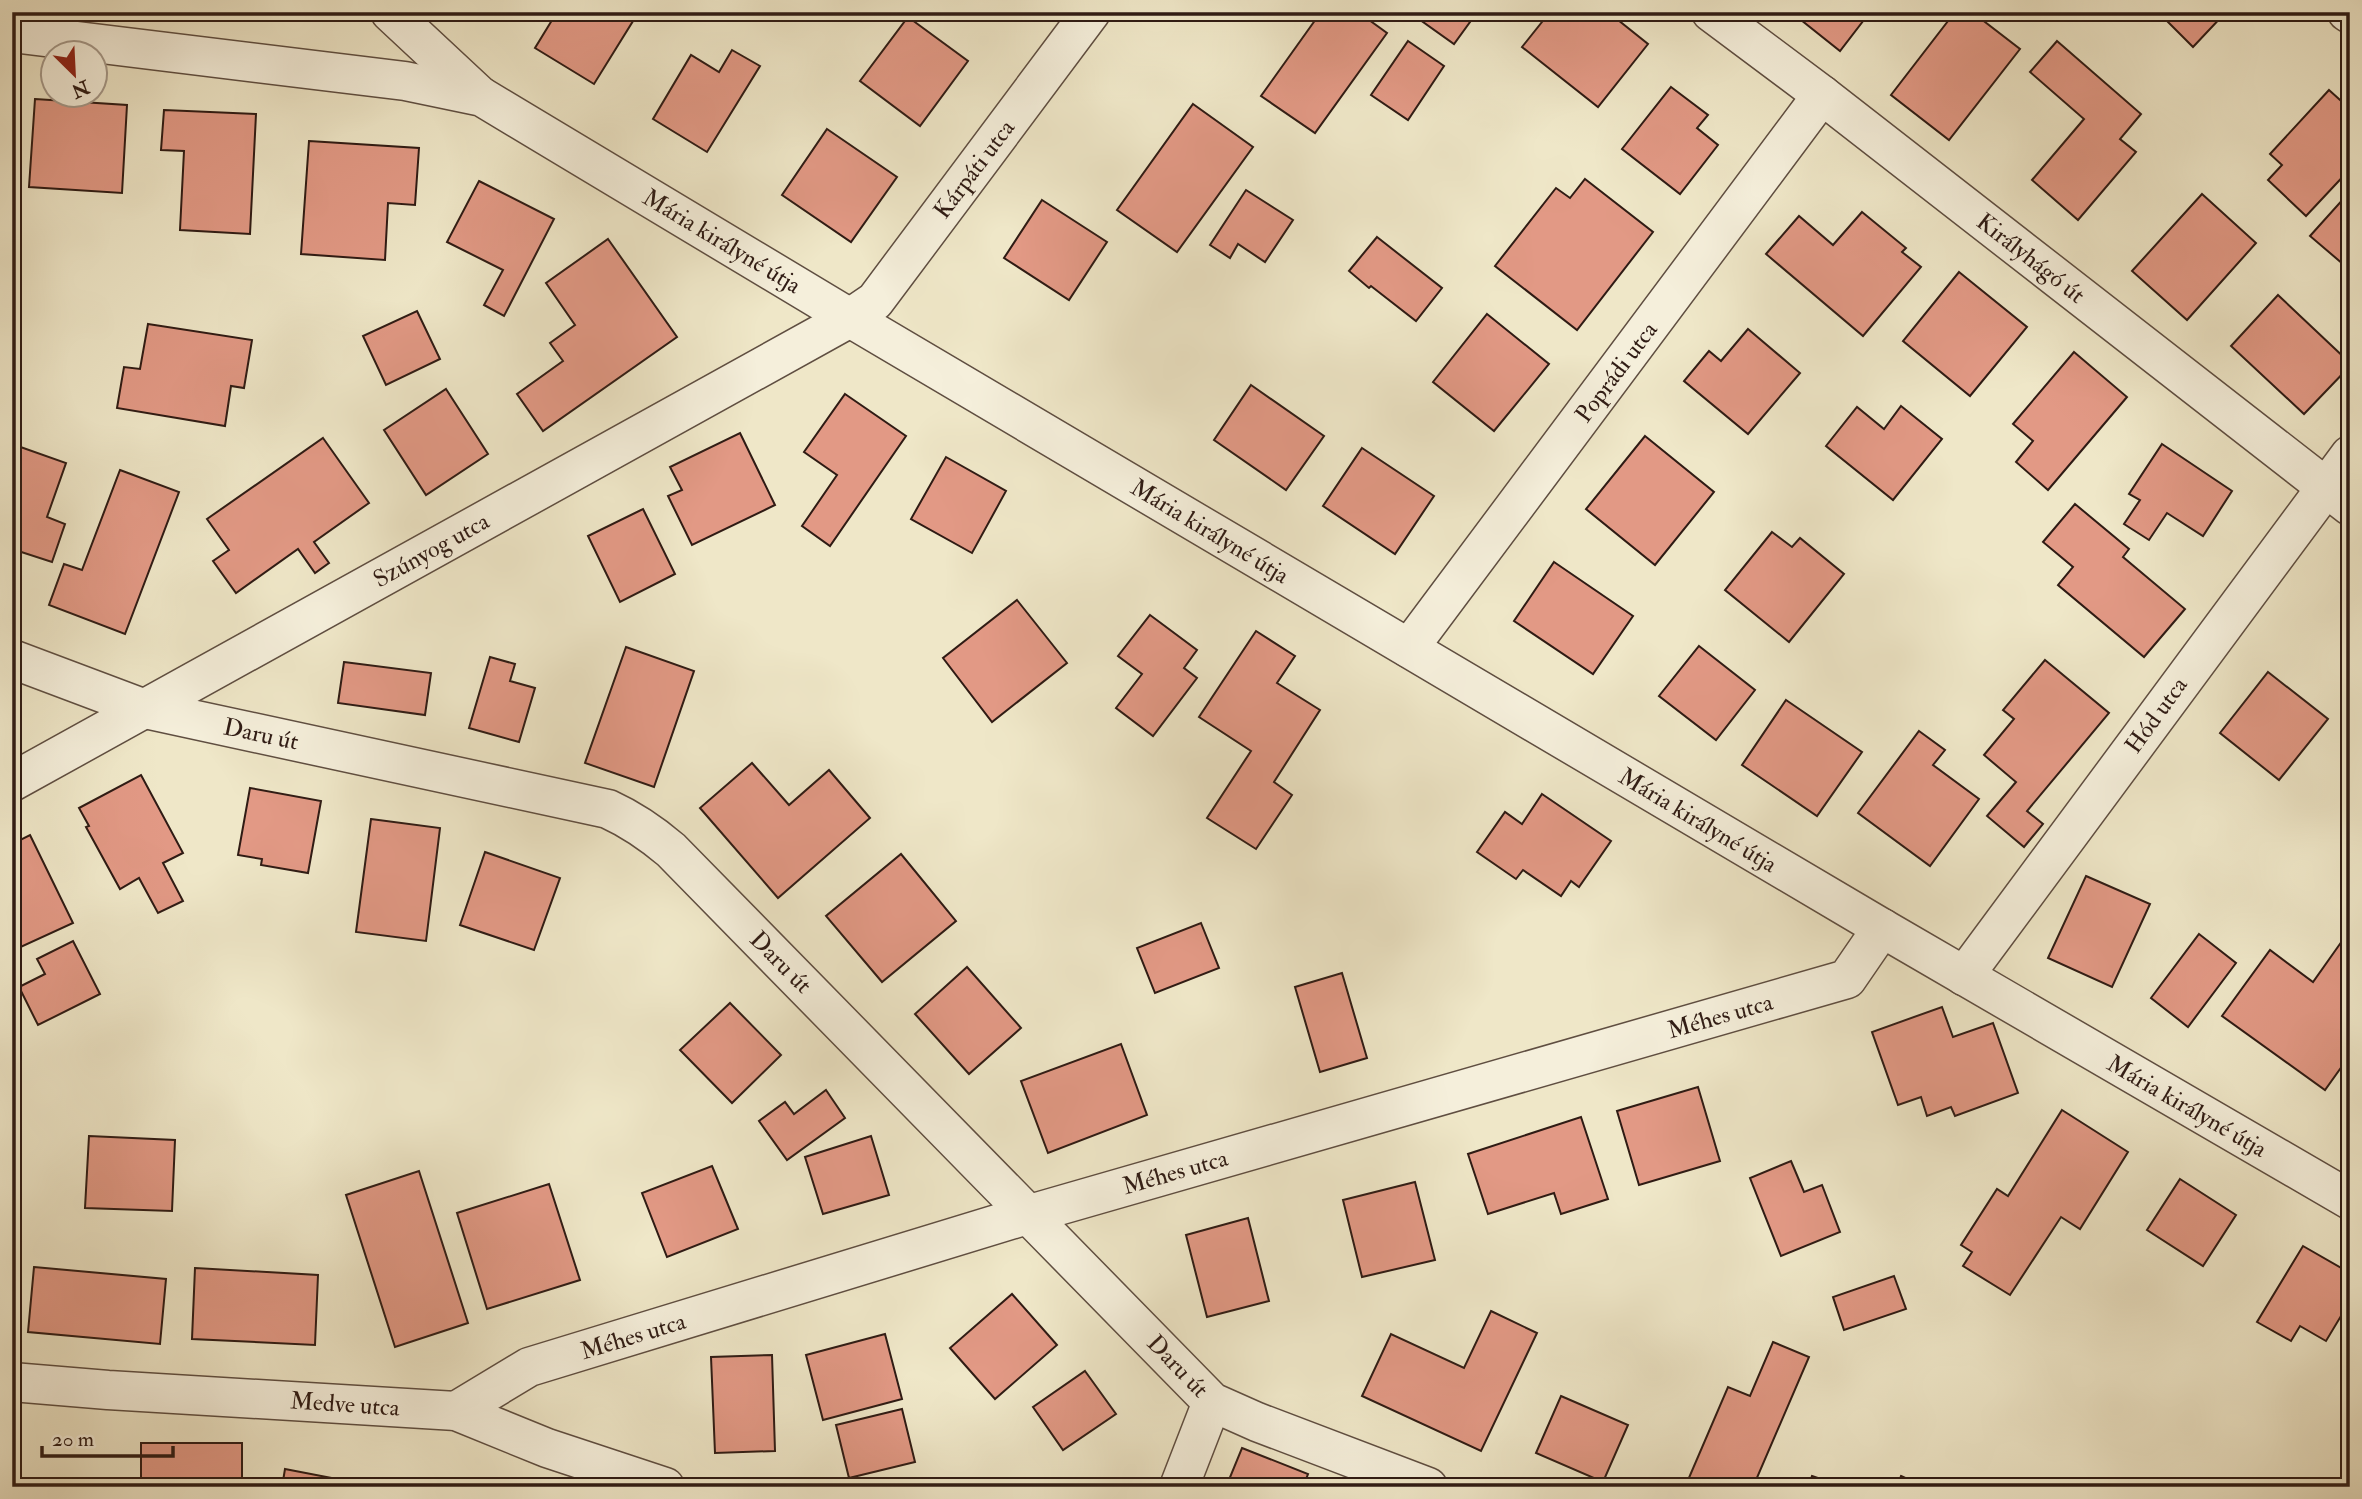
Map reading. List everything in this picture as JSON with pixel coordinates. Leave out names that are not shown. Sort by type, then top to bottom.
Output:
[{"type":"street","points":[[390,12],[482,97]]},
{"type":"street","name":"Kárpáti utca","points":[[850,318],[875,301],[1091,12]]},
{"type":"street","name":"Királyhágó út","points":[[1712,12],[2337,496]]},
{"type":"street","name":"Mária királyné útja","points":[[12,33],[405,81],[482,97],[1409,649],[2350,1200]]},
{"type":"street","name":"Poprádi utca","points":[[1409,649],[1822,95]]},
{"type":"street","name":"Szúnyog utca","points":[[12,782],[850,318]]},
{"type":"street","name":"Hód utca","points":[[1964,976],[2337,496],[2350,454]]},
{"type":"street","name":"Daru út","points":[[12,659],[145,709],[608,809],[629,819],[671,850],[1212,1402],[1256,1422],[1428,1487]]},
{"type":"street","name":"Méhes utca","points":[[456,1411],[529,1367],[1030,1214],[1847,979],[1882,928]]},
{"type":"street","name":"Medve utca","points":[[12,1382],[456,1411],[547,1448],[665,1487]]},
{"type":"street","points":[[1179,1487],[1212,1402]]},
{"type":"building","points":[[557,12],[617,12],[633,21],[594,84],[535,48]]},
{"type":"building","points":[[1321,12],[1358,12],[1387,33],[1315,133],[1261,96]]},
{"type":"building","points":[[1409,12],[1455,12],[1470,22],[1454,44]]},
{"type":"building","points":[[1550,12],[1608,12],[1648,44],[1598,107],[1522,47]]},
{"type":"building","points":[[1791,12],[1870,12],[1840,51]]},
{"type":"building","points":[[1955,12],[1972,12],[2020,49],[1949,140],[1891,95]]},
{"type":"building","points":[[2158,12],[2226,12],[2193,47]]},
{"type":"building","points":[[908,17],[968,61],[920,126],[860,81]]},
{"type":"building","points":[[1408,41],[1444,66],[1408,120],[1371,95]]},
{"type":"building","points":[[2057,41],[2141,114],[2120,139],[2136,152],[2078,220],[2032,180],[2084,119],[2030,72]]},
{"type":"building","points":[[732,50],[760,66],[707,152],[653,119],[691,55],[719,72]]},
{"type":"building","points":[[1671,87],[1708,115],[1697,128],[1718,145],[1680,194],[1622,149]]},
{"type":"building","points":[[2329,90],[2350,109],[2350,169],[2306,216],[2268,180],[2282,165],[2270,154]]},
{"type":"building","points":[[35,99],[38,99],[38,108],[108,108],[108,104],[127,105],[122,193],[29,187]]},
{"type":"building","points":[[1193,104],[1253,147],[1177,252],[1117,210]]},
{"type":"building","points":[[164,110],[256,114],[250,234],[180,230],[184,151],[161,150]]},
{"type":"building","points":[[827,129],[897,177],[851,242],[782,195]]},
{"type":"building","points":[[309,141],[419,148],[415,205],[388,203],[385,260],[301,254]]},
{"type":"building","points":[[1585,179],[1653,232],[1577,330],[1495,266],[1556,188],[1570,198]]},
{"type":"building","points":[[479,181],[554,219],[504,316],[484,305],[503,270],[447,242]]},
{"type":"building","points":[[1246,190],[1293,220],[1265,262],[1238,244],[1230,258],[1210,245]]},
{"type":"building","points":[[2202,194],[2256,243],[2187,320],[2132,271]]},
{"type":"building","points":[[2345,197],[2350,200],[2350,270],[2310,236]]},
{"type":"building","points":[[1042,200],[1107,242],[1069,300],[1004,258]]},
{"type":"building","points":[[1862,212],[1906,248],[1902,252],[1921,267],[1863,336],[1766,254],[1799,216],[1833,245]]},
{"type":"building","points":[[1377,237],[1442,288],[1416,321],[1349,271]]},
{"type":"building","points":[[608,239],[677,337],[543,431],[517,394],[563,361],[550,343],[575,325],[546,283]]},
{"type":"building","points":[[1959,272],[2027,327],[1970,396],[1903,341]]},
{"type":"building","points":[[2278,295],[2350,363],[2304,414],[2231,346]]},
{"type":"building","points":[[417,311],[440,359],[386,385],[363,336]]},
{"type":"building","points":[[1487,314],[1549,364],[1494,431],[1433,382]]},
{"type":"building","points":[[148,324],[252,340],[244,388],[231,386],[225,426],[117,408],[124,367],[140,369]]},
{"type":"building","points":[[1748,329],[1800,373],[1748,434],[1684,381],[1709,351],[1721,361]]},
{"type":"building","points":[[2074,352],[2127,397],[2048,490],[2016,462],[2033,441],[2013,424]]},
{"type":"building","points":[[1251,385],[1324,436],[1286,490],[1214,440]]},
{"type":"building","points":[[446,389],[488,454],[426,495],[384,430]]},
{"type":"building","points":[[845,394],[906,436],[830,546],[802,526],[837,475],[804,452]]},
{"type":"building","points":[[1901,406],[1942,439],[1893,500],[1826,446],[1857,407],[1884,429]]},
{"type":"building","points":[[740,433],[775,505],[692,545],[668,496],[682,490],[670,467]]},
{"type":"building","points":[[1645,436],[1714,492],[1655,565],[1586,509]]},
{"type":"building","points":[[323,438],[369,503],[314,542],[329,563],[315,573],[298,549],[236,593],[213,561],[229,550],[207,519]]},
{"type":"building","points":[[12,444],[66,463],[47,517],[65,524],[52,562],[12,549]]},
{"type":"building","points":[[2162,444],[2232,491],[2203,536],[2167,513],[2149,540],[2124,524],[2140,500],[2129,494]]},
{"type":"building","points":[[1362,448],[1434,496],[1395,554],[1323,506]]},
{"type":"building","points":[[946,457],[1006,491],[972,553],[911,519]]},
{"type":"building","points":[[120,470],[179,492],[125,634],[49,605],[64,564],[82,570]]},
{"type":"building","points":[[2075,504],[2129,549],[2123,557],[2185,609],[2144,657],[2058,585],[2073,567],[2043,542]]},
{"type":"building","points":[[643,509],[675,574],[620,602],[588,536]]},
{"type":"building","points":[[1772,532],[1792,547],[1800,538],[1844,574],[1789,642],[1725,590]]},
{"type":"building","points":[[1554,562],[1633,616],[1593,674],[1514,621]]},
{"type":"building","points":[[1017,600],[1067,663],[992,722],[943,658]]},
{"type":"building","points":[[1150,615],[1197,650],[1184,668],[1197,678],[1153,736],[1116,708],[1142,674],[1118,656]]},
{"type":"building","points":[[1256,631],[1295,656],[1277,683],[1320,710],[1274,782],[1292,795],[1256,849],[1207,818],[1251,751],[1199,717]]},
{"type":"building","points":[[1699,646],[1755,690],[1716,740],[1659,696]]},
{"type":"building","points":[[626,647],[694,671],[654,787],[585,763]]},
{"type":"building","points":[[490,657],[515,664],[510,681],[535,688],[519,742],[469,728]]},
{"type":"building","points":[[2045,660],[2109,713],[2027,811],[2043,824],[2024,847],[1987,816],[2016,782],[1984,755],[2014,719],[2003,710]]},
{"type":"building","points":[[344,662],[431,673],[425,715],[338,703]]},
{"type":"building","points":[[2268,672],[2328,719],[2279,780],[2220,733]]},
{"type":"building","points":[[1786,700],[1862,752],[1817,816],[1742,765]]},
{"type":"building","points":[[1919,731],[1945,750],[1933,765],[1979,799],[1930,866],[1858,813]]},
{"type":"building","points":[[752,763],[789,805],[829,770],[870,818],[778,898],[700,808]]},
{"type":"building","points":[[141,775],[183,853],[163,863],[183,901],[158,913],[139,878],[120,889],[86,827],[89,826],[79,808]]},
{"type":"building","points":[[250,788],[321,801],[308,873],[261,865],[262,859],[238,855]]},
{"type":"building","points":[[1542,794],[1611,841],[1579,887],[1571,881],[1561,896],[1523,870],[1516,879],[1477,852],[1505,812],[1522,824]]},
{"type":"building","points":[[371,819],[440,828],[426,941],[356,932]]},
{"type":"building","points":[[30,835],[73,923],[12,951],[12,844]]},
{"type":"building","points":[[485,852],[560,878],[534,950],[460,925]]},
{"type":"building","points":[[901,854],[956,921],[882,982],[826,916]]},
{"type":"building","points":[[2086,876],[2150,904],[2112,987],[2048,958]]},
{"type":"building","points":[[1201,923],[1219,968],[1155,993],[1137,948]]},
{"type":"building","points":[[2199,934],[2236,963],[2188,1027],[2151,998]]},
{"type":"building","points":[[73,941],[100,994],[38,1025],[19,987],[45,974],[37,959]]},
{"type":"building","points":[[2342,941],[2350,946],[2350,1055],[2325,1090],[2222,1016],[2270,950],[2313,982]]},
{"type":"building","points":[[967,967],[1021,1028],[969,1074],[915,1014]]},
{"type":"building","points":[[1342,973],[1367,1058],[1320,1072],[1295,987]]},
{"type":"building","points":[[730,1003],[781,1055],[732,1103],[680,1050]]},
{"type":"building","points":[[1942,1007],[1953,1037],[1993,1023],[2018,1093],[1955,1116],[1951,1107],[1927,1116],[1921,1097],[1898,1105],[1872,1032]]},
{"type":"building","points":[[1121,1044],[1147,1115],[1048,1153],[1021,1081]]},
{"type":"building","points":[[1698,1087],[1720,1161],[1639,1185],[1617,1111]]},
{"type":"building","points":[[826,1090],[845,1118],[787,1160],[759,1121],[785,1102],[794,1114]]},
{"type":"building","points":[[2062,1110],[2128,1152],[2080,1229],[2061,1217],[2010,1295],[1963,1266],[1972,1252],[1961,1245],[1997,1189],[2008,1196]]},
{"type":"building","points":[[1581,1117],[1608,1199],[1561,1214],[1554,1193],[1488,1214],[1468,1154]]},
{"type":"building","points":[[89,1136],[175,1140],[172,1211],[85,1208]]},
{"type":"building","points":[[871,1136],[889,1195],[823,1214],[805,1157]]},
{"type":"building","points":[[1791,1161],[1804,1192],[1822,1185],[1840,1232],[1781,1256],[1750,1178]]},
{"type":"building","points":[[712,1166],[738,1229],[667,1257],[642,1193]]},
{"type":"building","points":[[419,1171],[468,1323],[395,1347],[346,1195]]},
{"type":"building","points":[[2180,1179],[2236,1215],[2203,1266],[2147,1230]]},
{"type":"building","points":[[1415,1182],[1435,1260],[1362,1277],[1343,1200]]},
{"type":"building","points":[[549,1184],[580,1280],[487,1309],[457,1213]]},
{"type":"building","points":[[1248,1218],[1269,1301],[1207,1317],[1186,1235]]},
{"type":"building","points":[[2303,1246],[2350,1273],[2350,1301],[2326,1341],[2300,1326],[2291,1341],[2257,1322]]},
{"type":"building","points":[[34,1267],[166,1279],[160,1344],[28,1332]]},
{"type":"building","points":[[195,1268],[318,1275],[315,1345],[192,1339]]},
{"type":"building","points":[[1894,1276],[1906,1309],[1844,1330],[1833,1297]]},
{"type":"building","points":[[1012,1294],[1057,1345],[995,1399],[950,1348]]},
{"type":"building","points":[[1491,1311],[1537,1333],[1481,1451],[1362,1396],[1391,1334],[1464,1368]]},
{"type":"building","points":[[885,1334],[902,1399],[823,1420],[806,1355]]},
{"type":"building","points":[[1773,1342],[1809,1357],[1753,1487],[1685,1487],[1728,1387],[1750,1396]]},
{"type":"building","points":[[772,1355],[775,1451],[715,1453],[711,1357]]},
{"type":"building","points":[[1085,1371],[1116,1414],[1063,1450],[1033,1407]]},
{"type":"building","points":[[1561,1396],[1628,1425],[1603,1482],[1536,1453]]},
{"type":"building","points":[[902,1409],[915,1462],[849,1478],[836,1425]]},
{"type":"building","points":[[141,1443],[242,1443],[242,1487],[141,1487]]},
{"type":"building","points":[[1242,1448],[1308,1474],[1303,1487],[1226,1487]]},
{"type":"building","points":[[285,1469],[358,1483],[358,1487],[282,1487]]},
{"type":"building","points":[[1812,1476],[1844,1487],[1808,1487]]},
{"type":"building","points":[[1901,1476],[1925,1487],[1897,1487]]}]
